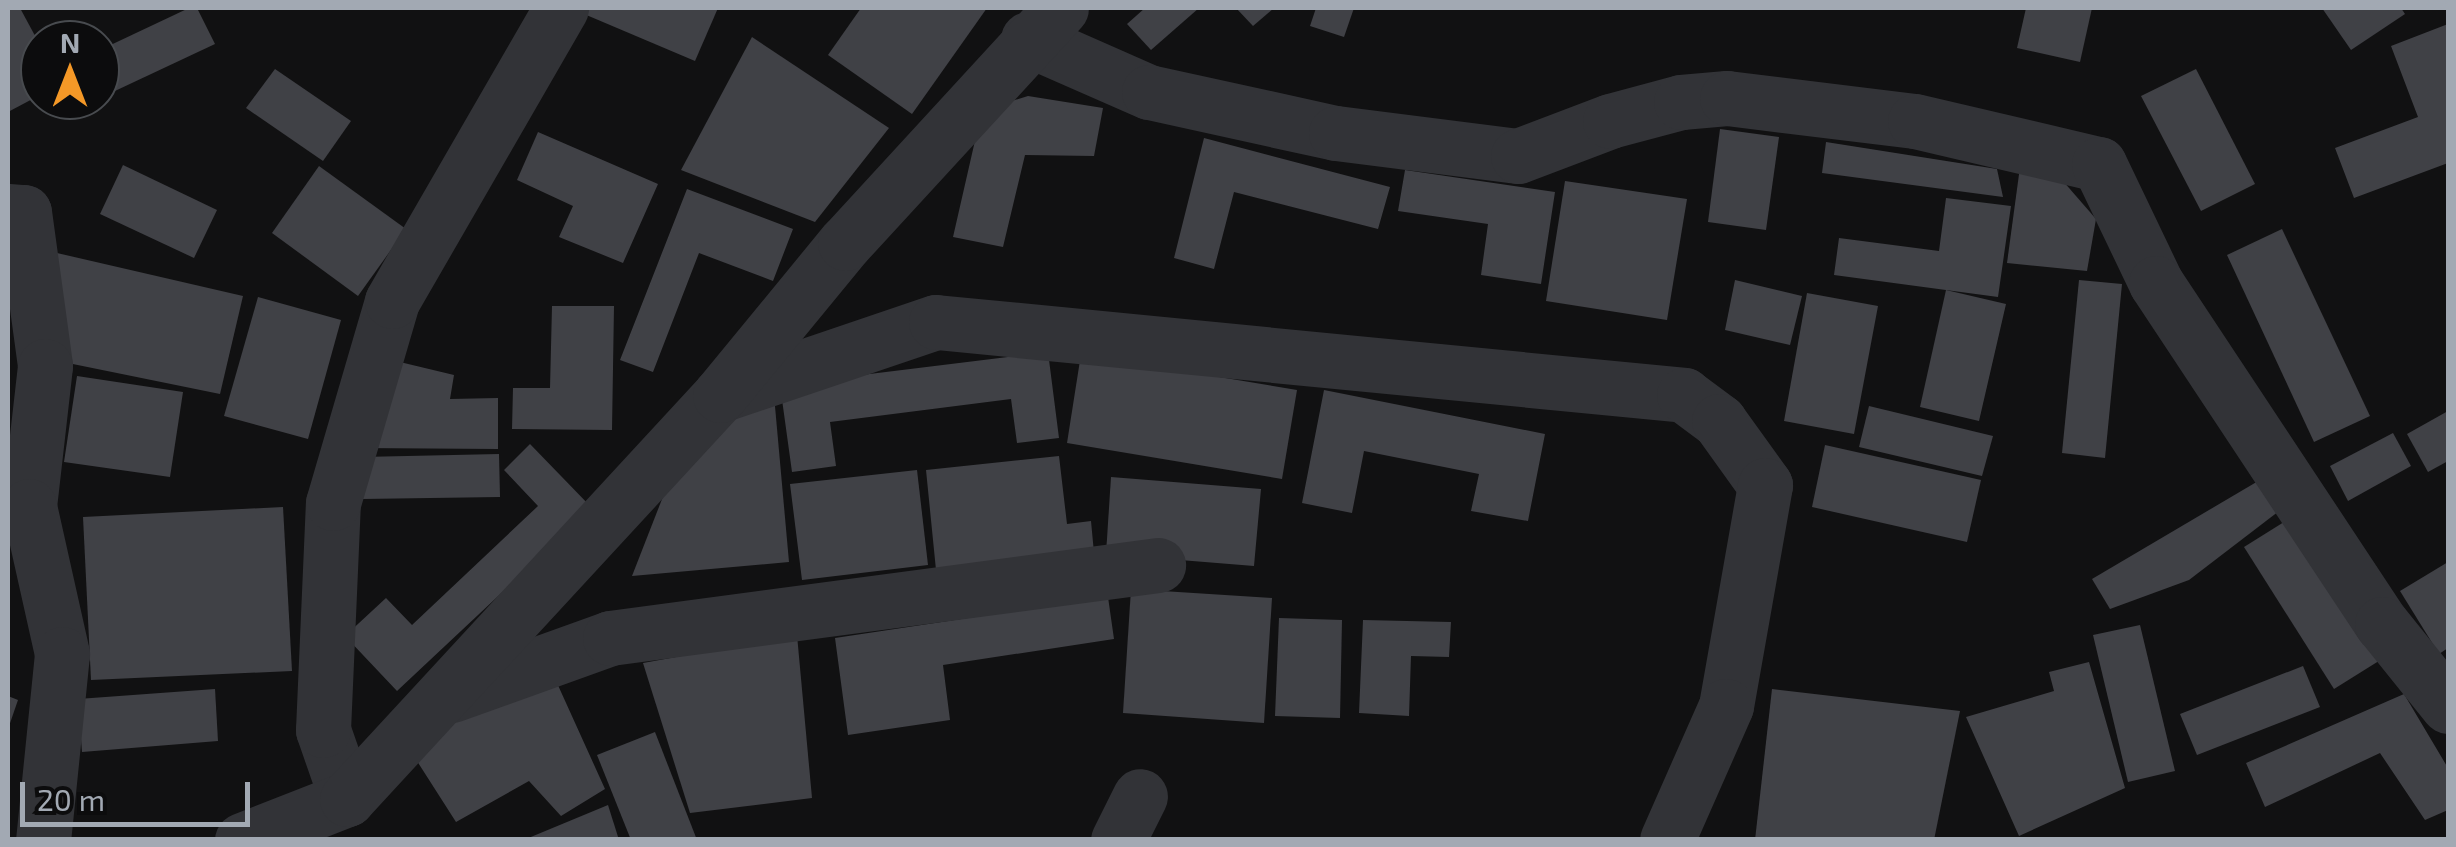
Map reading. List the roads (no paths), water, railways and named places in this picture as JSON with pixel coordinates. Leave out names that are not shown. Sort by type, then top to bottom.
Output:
[{"type":"street","points":[[347,799],[323,730],[333,503],[392,301],[561,8]]},
{"type":"street","points":[[242,840],[347,799],[720,396],[845,243],[1045,23],[1149,92],[1336,133],[1518,156],[1610,121],[1681,102],[1727,98],[1916,121],[2099,164],[2156,283],[2382,624],[2448,706]]},
{"type":"street","points":[[8,211],[24,212],[45,366],[29,506],[62,654],[44,840]]},
{"type":"street","points":[[720,396],[936,322],[1684,396],[1720,421],[1765,485],[1726,706],[1667,840]]},
{"type":"street","points":[[444,698],[610,638],[1158,564]]}]
